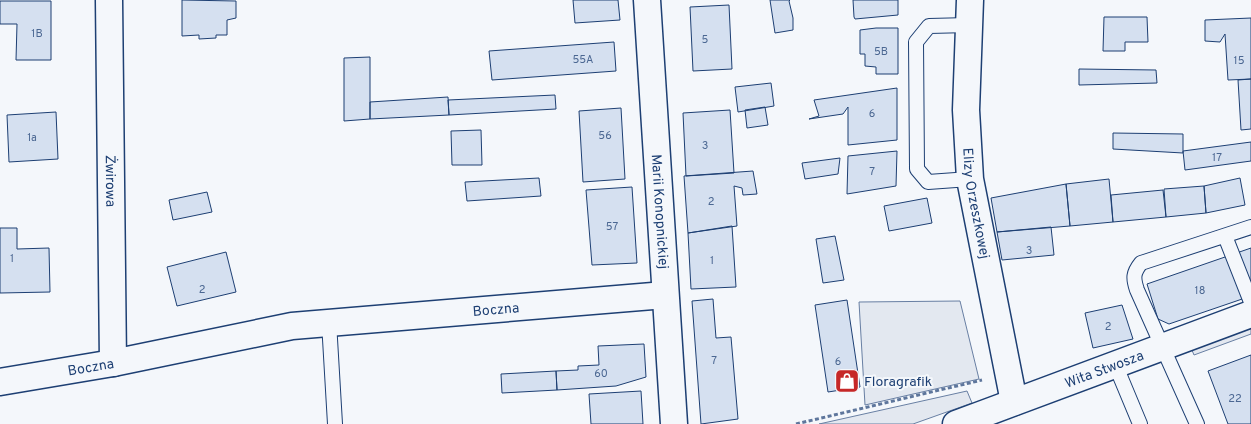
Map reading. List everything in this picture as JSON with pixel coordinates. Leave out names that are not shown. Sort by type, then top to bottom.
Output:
[{"type":"street","name":"Żwirowa","points":[[109,0],[113,363]]},
{"type":"street","name":"Marii Konopnickiej","points":[[647,0],[674,424]]},
{"type":"street","name":"Elizy Orzeszkowej","points":[[970,13],[966,110],[970,179],[1014,402]]},
{"type":"street","name":"Boczna","points":[[0,382],[113,363],[292,326],[665,296]]},
{"type":"street","name":"Wita Stwosza","points":[[956,424],[1251,314]]},
{"type":"lane","points":[[970,13],[929,26],[916,42],[917,170],[928,182],[970,179]]},
{"type":"lane","points":[[1197,424],[1137,290],[1133,279],[1135,271],[1142,264],[1251,227]]},
{"type":"lane","points":[[1225,236],[1251,302]]},
{"type":"lane","points":[[329,322],[336,424]]},
{"type":"lane","points":[[1115,364],[1140,424]]},
{"type":"shaded area","points":[[960,301],[979,379],[865,405],[859,302]]},
{"type":"shaded area","points":[[1251,320],[1251,334],[1194,355],[1189,343]]},
{"type":"shaded area","points":[[967,391],[972,403],[913,424],[819,424]]},
{"type":"building","points":[[182,0],[236,1],[236,18],[227,20],[227,35],[216,35],[216,38],[199,39],[199,35],[182,36]]},
{"type":"building","points":[[573,0],[618,0],[620,20],[575,23]]},
{"type":"building","points":[[770,0],[790,0],[793,30],[775,33]]},
{"type":"building","points":[[853,0],[898,0],[898,15],[855,19]]},
{"type":"building","points":[[0,1],[51,1],[51,60],[16,60],[17,24],[0,24]]},
{"type":"building","points":[[729,5],[732,69],[693,71],[690,7]]},
{"type":"building","points":[[1104,17],[1147,17],[1148,42],[1125,42],[1125,51],[1103,51]]},
{"type":"building","points":[[1251,18],[1251,79],[1228,80],[1225,34],[1220,42],[1205,41],[1205,20]]},
{"type":"building","points":[[898,28],[898,74],[876,74],[876,67],[865,66],[865,54],[860,54],[860,30]]},
{"type":"building","points":[[614,42],[616,71],[492,80],[489,51]]},
{"type":"building","points":[[370,57],[370,119],[344,121],[344,58]]},
{"type":"building","points":[[1079,69],[1156,70],[1157,83],[1079,85]]},
{"type":"building","points":[[1251,79],[1251,129],[1241,130],[1238,80]]},
{"type":"building","points":[[771,83],[774,106],[738,112],[735,87]]},
{"type":"building","points":[[897,88],[897,140],[848,145],[848,107],[843,114],[809,119],[819,116],[814,100]]},
{"type":"building","points":[[555,95],[556,109],[449,115],[448,100]]},
{"type":"building","points":[[448,97],[449,115],[370,119],[370,102]]},
{"type":"building","points":[[765,107],[768,125],[747,128],[745,110]]},
{"type":"building","points":[[621,108],[625,179],[583,182],[579,111]]},
{"type":"building","points":[[730,110],[734,173],[686,176],[683,113]]},
{"type":"building","points":[[56,112],[58,159],[9,162],[7,115]]},
{"type":"building","points":[[481,130],[482,165],[452,165],[451,131]]},
{"type":"building","points":[[1113,133],[1183,134],[1183,153],[1113,149]]},
{"type":"building","points":[[1251,142],[1251,161],[1185,170],[1183,151]]},
{"type":"building","points":[[897,151],[896,186],[847,194],[848,156]]},
{"type":"building","points":[[840,158],[838,174],[805,179],[802,163]]},
{"type":"building","points":[[753,171],[757,194],[743,195],[742,188],[734,186],[737,226],[688,233],[684,176]]},
{"type":"building","points":[[539,178],[541,196],[467,201],[465,182]]},
{"type":"building","points":[[1240,178],[1245,205],[1206,213],[1204,186]]},
{"type":"building","points":[[1109,179],[1113,222],[1070,226],[1066,184]]},
{"type":"building","points":[[1066,184],[1070,226],[997,232],[991,198]]},
{"type":"building","points":[[1204,186],[1206,213],[1166,217],[1164,189]]},
{"type":"building","points":[[632,187],[637,263],[592,265],[586,190]]},
{"type":"building","points":[[1163,190],[1166,217],[1113,222],[1111,195]]},
{"type":"building","points":[[207,192],[212,212],[173,220],[169,200]]},
{"type":"building","points":[[927,198],[932,223],[889,231],[884,206]]},
{"type":"building","points":[[732,226],[736,287],[691,289],[688,233]]},
{"type":"building","points":[[1051,227],[1054,255],[1002,260],[997,232]]},
{"type":"building","points":[[0,228],[17,228],[17,249],[49,248],[50,292],[0,293]]},
{"type":"building","points":[[835,236],[844,280],[823,283],[816,239]]},
{"type":"building","points":[[1251,248],[1251,296],[1169,324],[1158,319],[1147,284]]},
{"type":"building","points":[[226,252],[236,292],[177,306],[167,267]]},
{"type":"building","points":[[713,299],[716,338],[731,337],[738,419],[701,424],[692,301]]},
{"type":"building","points":[[847,300],[860,387],[828,392],[815,305]]},
{"type":"building","points":[[1122,305],[1133,339],[1093,348],[1085,313]]},
{"type":"building","points":[[644,344],[646,377],[616,386],[557,390],[556,371],[578,370],[578,366],[599,365],[598,346]]},
{"type":"building","points":[[1251,355],[1251,424],[1228,424],[1208,371]]},
{"type":"building","points":[[556,371],[557,390],[502,393],[501,374]]},
{"type":"building","points":[[641,391],[643,424],[591,424],[589,394]]},
{"type":"place","name":"Floragrafik","points":[[847,381]]}]
